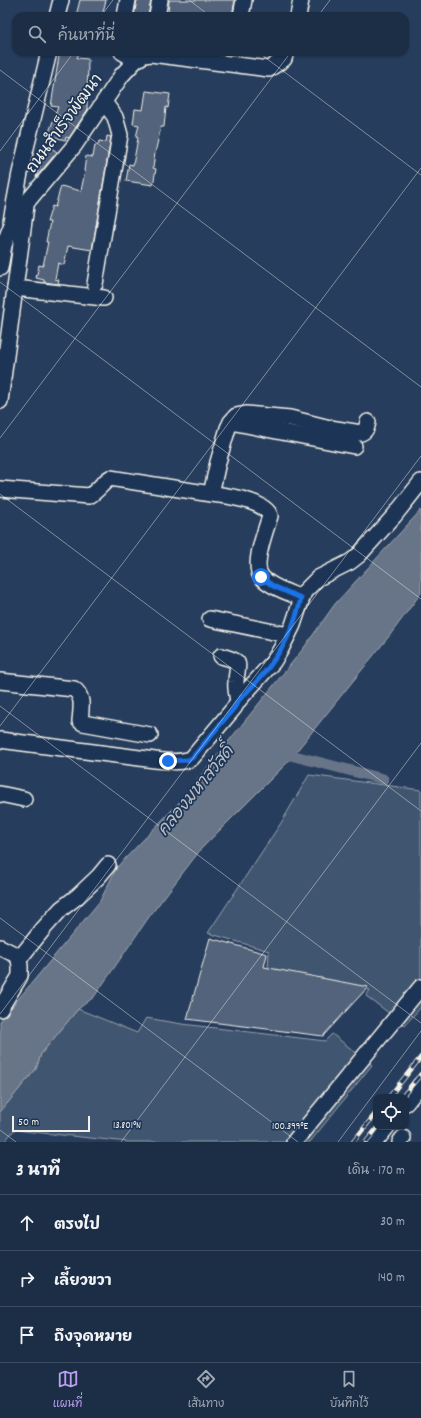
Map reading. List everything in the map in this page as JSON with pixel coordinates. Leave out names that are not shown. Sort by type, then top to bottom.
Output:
[{"type":"street","points":[[59,12],[61,0]]},
{"type":"street","points":[[126,12],[128,0]]},
{"type":"street","points":[[158,12],[160,0]]},
{"type":"street","points":[[242,12],[244,0]]},
{"type":"street","points":[[299,12],[301,0]]},
{"type":"street","points":[[10,229],[20,172],[48,56]]},
{"type":"street","points":[[130,56],[136,60]]},
{"type":"street","name":"ถนนสำเร็จพัฒนา","points":[[0,268],[4,245],[17,214],[74,146],[122,75],[136,60],[142,56]]},
{"type":"street","name":"ถนนสำเร็จพัฒนา","points":[[173,56],[269,69],[284,59],[285,56]]},
{"type":"street","points":[[95,284],[120,135],[115,117],[104,102]]},
{"type":"street","points":[[0,402],[26,203]]},
{"type":"street","points":[[15,288],[104,298]]},
{"type":"street","points":[[211,494],[218,462],[228,428],[236,416],[246,414],[290,418],[330,428],[361,433],[367,428],[368,422]]},
{"type":"street","points":[[231,422],[354,446]]},
{"type":"street","points":[[0,489],[89,496],[96,492],[105,481],[110,478],[234,497],[252,502],[268,512],[270,516],[258,564],[259,574],[273,586],[301,598]]},
{"type":"street","points":[[0,740],[155,760],[178,761],[192,758],[234,708],[238,701],[273,662],[293,625],[304,592],[318,578],[350,562],[359,555],[394,516],[421,482]]},
{"type":"street","points":[[210,620],[288,634]]},
{"type":"street","points":[[221,656],[238,663],[239,667],[236,683],[238,701]]},
{"type":"street","points":[[0,681],[74,689],[78,692],[81,698],[80,721],[83,723],[150,735]]},
{"type":"street","points":[[0,794],[24,798]]},
{"type":"street","points":[[19,959],[61,909],[78,896],[108,865]]},
{"type":"street","points":[[0,947],[16,955],[19,959],[20,976],[0,1009]]},
{"type":"street","points":[[294,1142],[421,987]]},
{"type":"street","points":[[409,1100],[420,1087]]},
{"type":"street","points":[[375,1142],[385,1130]]},
{"type":"shaded area","points":[[309,775],[421,790],[421,1007],[405,1025],[366,996],[370,990],[268,969],[269,951],[208,933],[281,823]]},
{"type":"shaded area","points":[[78,1009],[137,1033],[146,1018],[182,1024],[325,1041],[332,1034],[372,1065],[310,1142],[128,1142],[14,1130],[4,1142],[0,1142],[0,1112],[36,1069],[41,1054]]},
{"type":"water","name":"คลองมหาสวัสดิ์","points":[[421,510],[421,593],[390,635],[287,763],[201,849],[149,917],[94,997],[78,1009],[41,1054],[36,1069],[0,1112],[0,1021],[100,901],[117,867],[195,786],[198,779],[303,649],[335,604]]},
{"type":"building","points":[[80,0],[106,0],[103,12],[77,12]]},
{"type":"building","points":[[137,0],[151,0],[149,12],[135,12]]},
{"type":"building","points":[[169,0],[235,0],[233,12],[168,12]]},
{"type":"building","points":[[59,56],[78,56],[77,58],[88,59],[88,109],[69,138],[66,137],[65,140],[48,135],[58,107],[51,106]]},
{"type":"building","points":[[146,91],[170,94],[168,108],[166,107],[164,127],[161,127],[155,153],[153,168],[156,169],[153,185],[126,181],[129,164],[133,165],[138,138],[136,137],[139,125],[133,124],[135,109],[143,110]]},
{"type":"building","points":[[107,136],[111,137],[92,250],[68,246],[64,265],[58,263],[55,279],[59,280],[58,284],[44,282],[44,280],[36,278],[39,265],[43,266],[50,222],[47,222],[52,206],[55,207],[61,186],[81,191],[86,156],[93,157],[95,145],[98,145],[99,141],[106,142]]},
{"type":"building","points":[[47,145],[57,152],[36,177],[38,171]]},
{"type":"building","points":[[210,938],[267,954],[264,967],[368,987],[323,1036],[187,1019]]},
{"type":"waterway","points":[[279,752],[383,779]]},
{"type":"railway","points":[[391,1094],[421,1057]]},
{"type":"railway","points":[[404,1094],[421,1074]]},
{"type":"railway","points":[[353,1142],[373,1117]]},
{"type":"railway","points":[[366,1142],[376,1130]]},
{"type":"route","points":[[168,761],[188,760],[192,758],[234,708],[238,701],[273,662],[281,649],[293,625],[301,598],[273,586],[261,577]]}]
